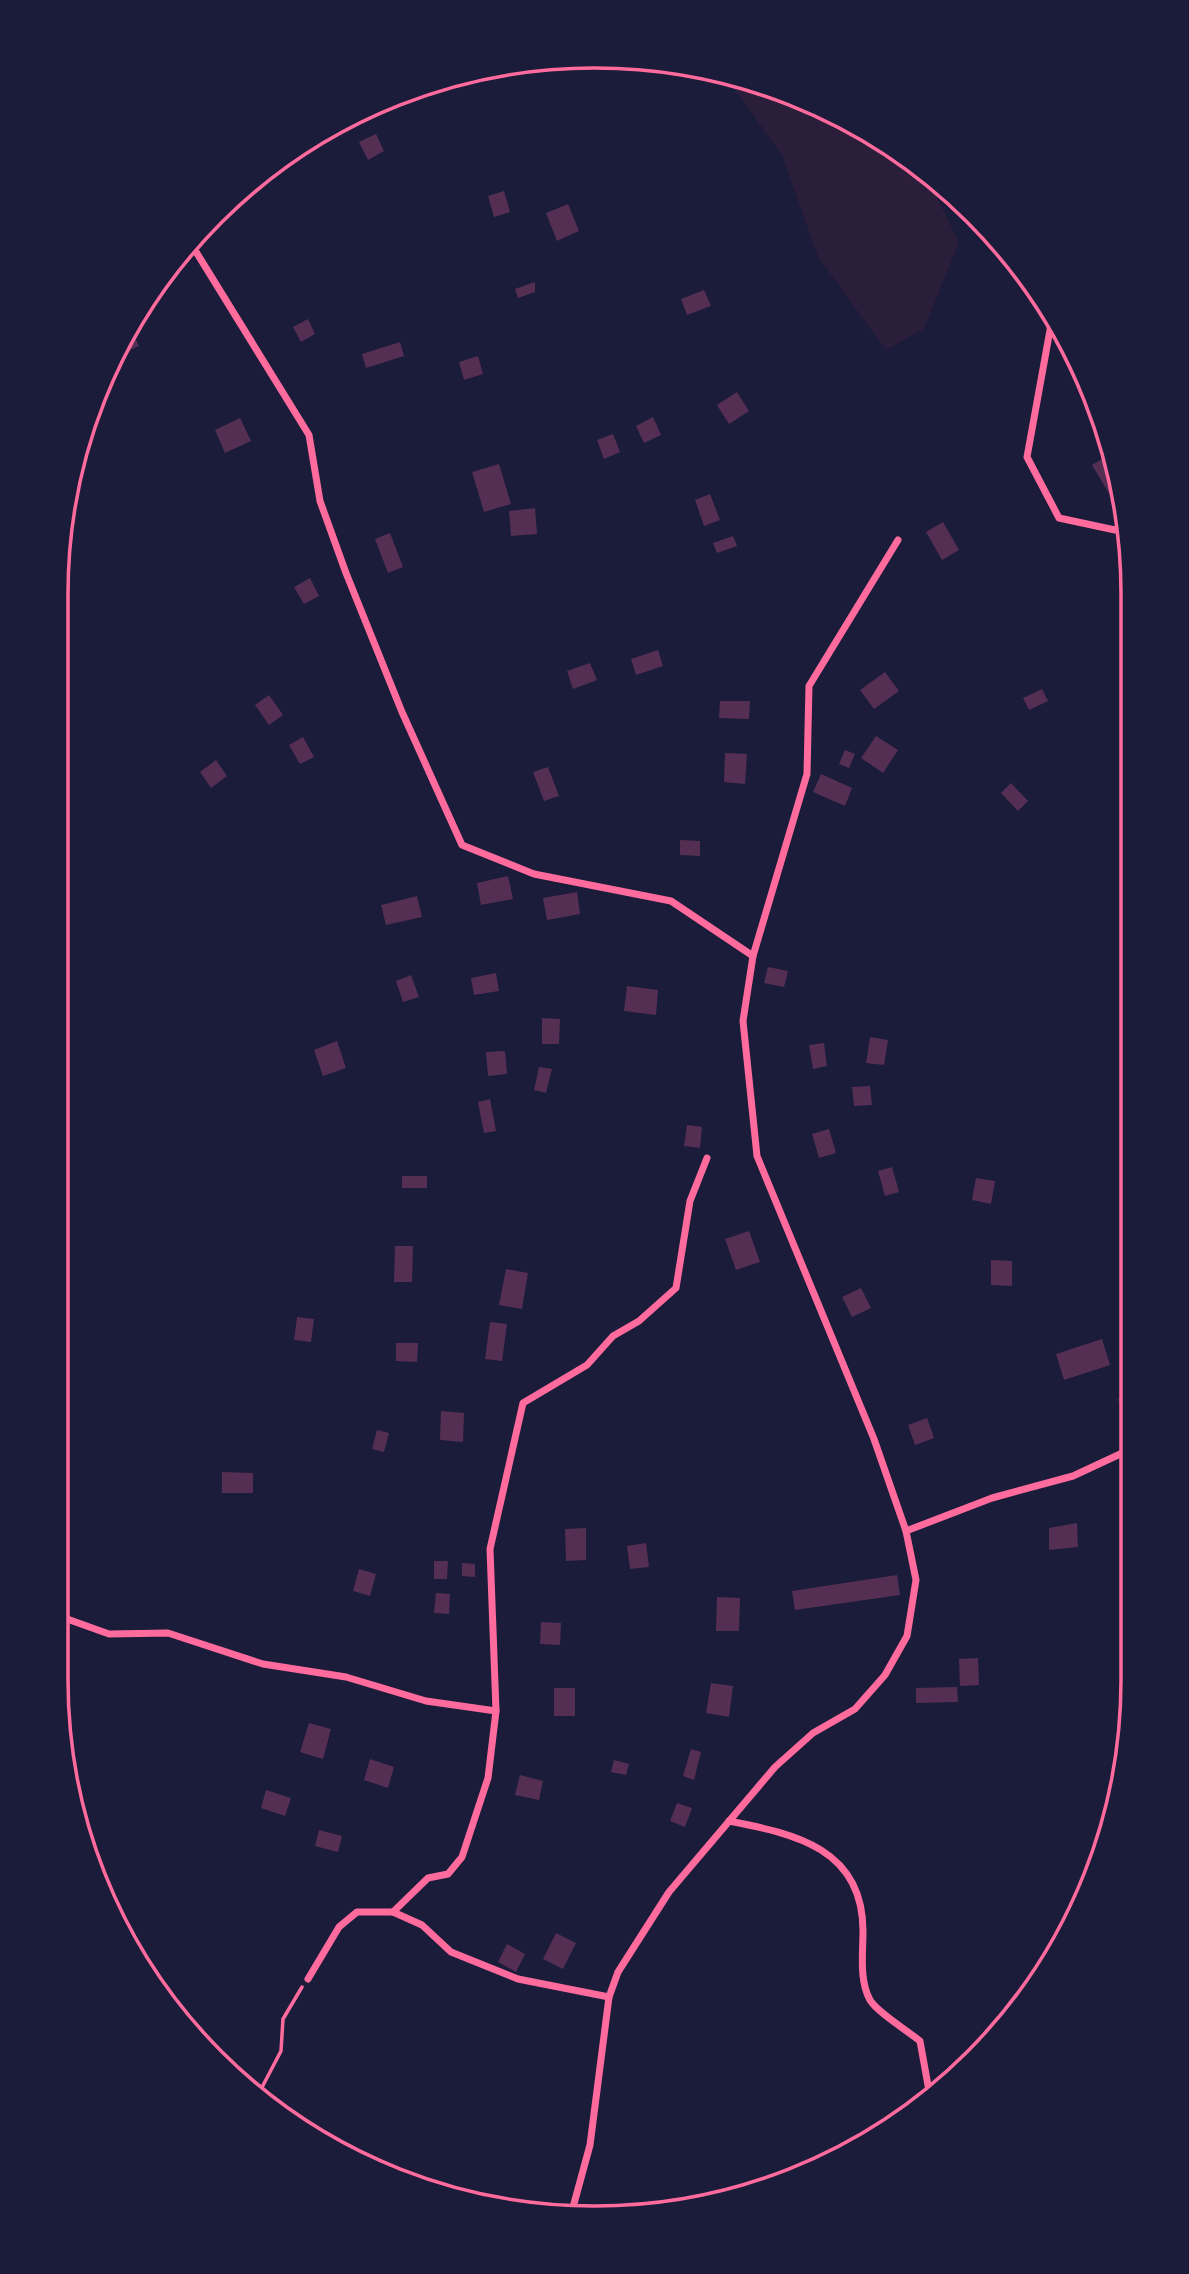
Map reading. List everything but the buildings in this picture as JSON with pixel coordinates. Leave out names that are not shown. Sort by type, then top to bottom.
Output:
[{"type":"street","points":[[196,252],[309,435],[320,501],[346,573],[402,712],[462,845],[534,874],[671,901],[753,956]]},
{"type":"street","points":[[1050,331],[1027,457],[1059,518],[1116,529]]},
{"type":"street","points":[[574,2205],[590,2145],[609,1997],[618,1972],[669,1892],[775,1767],[813,1733],[855,1709],[885,1675],[907,1636],[915,1580],[906,1531],[874,1439],[757,1156],[743,1021],[753,956],[807,774],[809,686],[898,540]]},
{"type":"street","points":[[393,1912],[428,1878],[448,1874],[462,1857],[488,1778],[496,1711],[490,1549],[523,1403],[587,1365],[613,1336],[639,1321],[676,1288],[690,1201],[707,1158]]},
{"type":"street","points":[[906,1531],[992,1498],[1073,1476],[1121,1454]]},
{"type":"street","points":[[68,1619],[109,1634],[167,1633],[263,1664],[346,1677],[426,1700],[496,1711]]},
{"type":"street","points":[[729,1821],[782,1832],[838,1861],[855,1887],[863,1909],[862,1973],[870,2001],[920,2040],[928,2086]]},
{"type":"street","points":[[308,1979],[340,1927],[357,1912],[393,1912],[422,1925],[452,1952],[518,1979],[609,1997]]},
{"type":"path","points":[[262,2087],[281,2051],[283,2019],[308,1979]]},
{"type":"shaded area","points":[[733,87],[796,108],[858,139],[887,157],[936,194],[959,242],[924,329],[886,350],[818,257],[782,155]]}]
